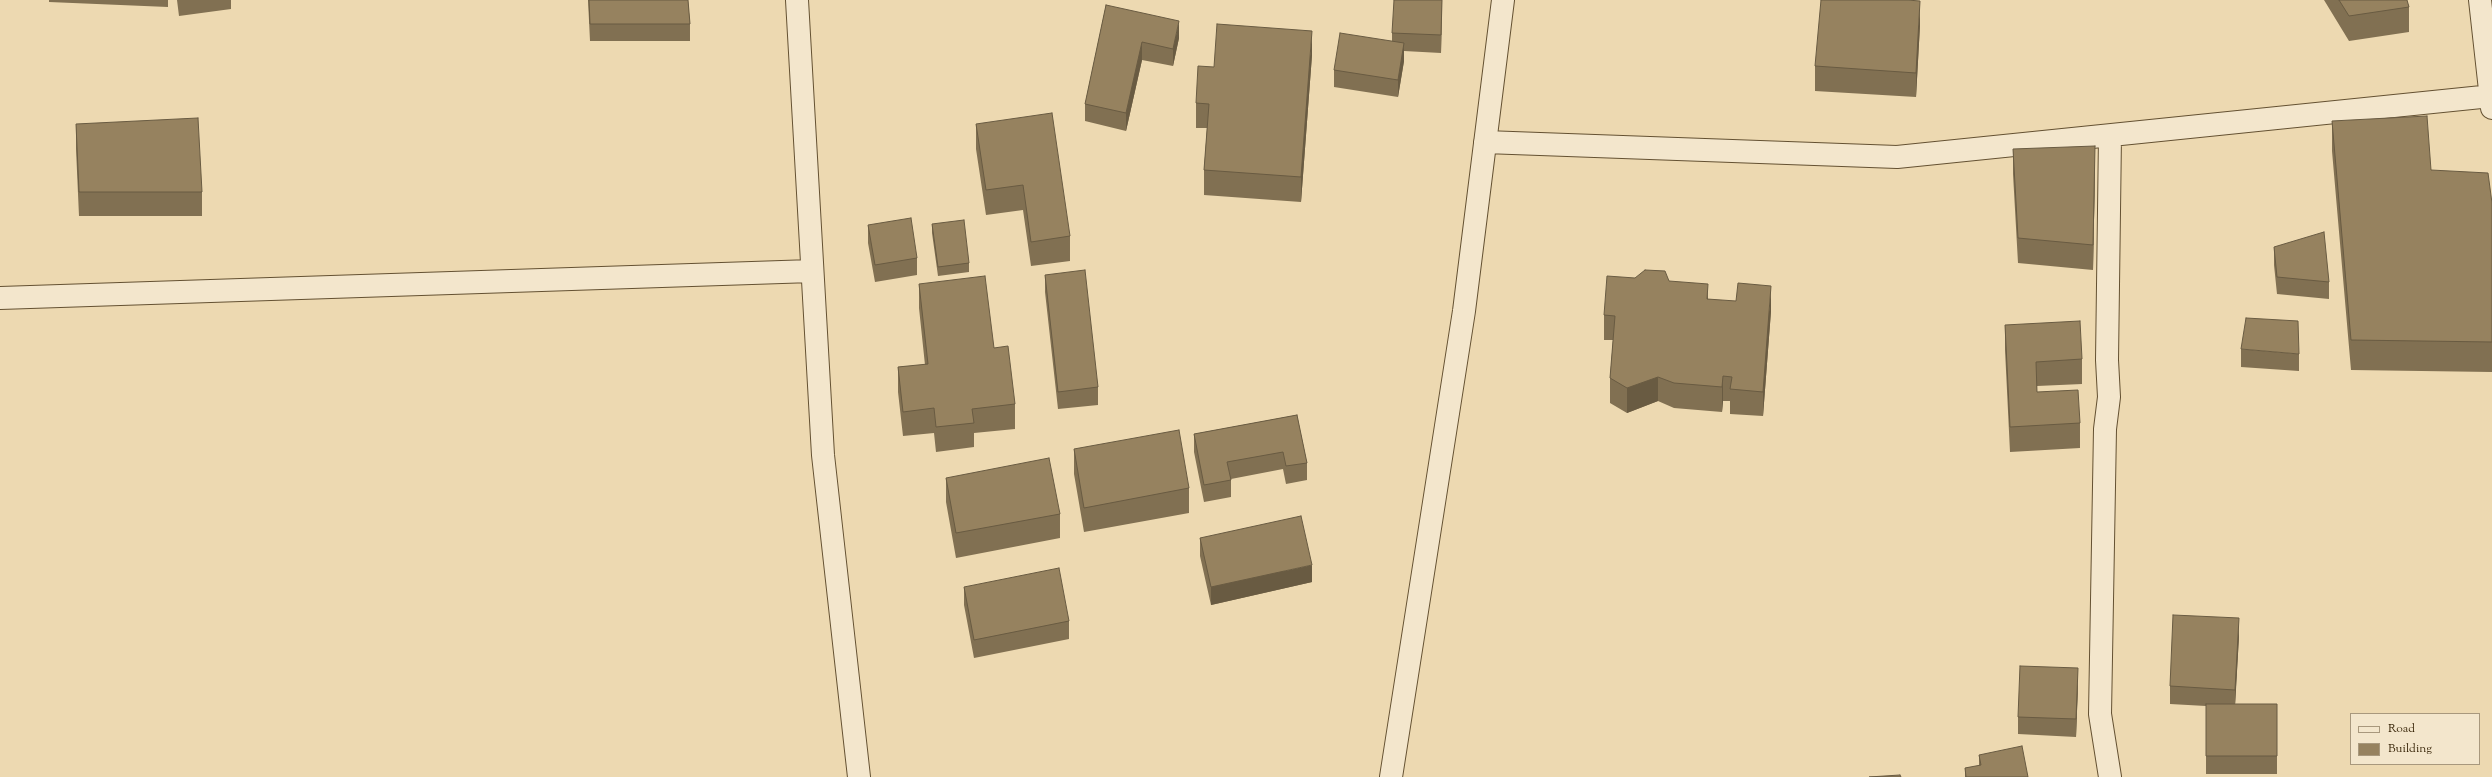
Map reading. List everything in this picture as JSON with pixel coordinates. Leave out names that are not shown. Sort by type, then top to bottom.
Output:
[{"type":"street","points":[[797,0],[823,455],[859,777]]},
{"type":"street","points":[[1391,777],[1464,311],[1503,0]]},
{"type":"street","points":[[1485,142],[1897,157],[2491,100],[2480,0]]},
{"type":"street","points":[[2110,136],[2107,360],[2109,397],[2105,428],[2100,714],[2110,777]]},
{"type":"street","points":[[0,298],[812,271]]},
{"type":"building","points":[[589,0],[688,0],[690,24],[590,24]]},
{"type":"building","points":[[1394,0],[1442,0],[1441,35],[1392,33]]},
{"type":"building","points":[[1821,0],[1920,1],[1916,73],[1815,66]]},
{"type":"building","points":[[2339,0],[2407,0],[2409,7],[2349,16]]},
{"type":"building","points":[[1106,5],[1179,21],[1173,49],[1142,42],[1126,113],[1085,104]]},
{"type":"building","points":[[1217,24],[1312,31],[1301,177],[1204,170],[1209,104],[1196,103],[1198,66],[1214,67]]},
{"type":"building","points":[[1340,33],[1404,43],[1398,80],[1334,70]]},
{"type":"building","points":[[1052,113],[1070,236],[1031,242],[1023,185],[986,190],[976,124]]},
{"type":"building","points":[[2427,116],[2431,170],[2488,173],[2492,203],[2492,342],[2351,340],[2332,121]]},
{"type":"building","points":[[198,118],[202,192],[79,192],[76,124]]},
{"type":"building","points":[[2095,146],[2093,245],[2018,238],[2013,149]]},
{"type":"building","points":[[911,218],[917,258],[875,265],[868,225]]},
{"type":"building","points":[[964,220],[969,263],[938,267],[932,224]]},
{"type":"building","points":[[2324,232],[2329,282],[2277,277],[2274,247]]},
{"type":"building","points":[[1085,270],[1098,387],[1058,392],[1045,275]]},
{"type":"building","points":[[1645,270],[1665,271],[1669,281],[1708,284],[1707,299],[1736,301],[1738,283],[1771,286],[1763,392],[1730,389],[1732,377],[1723,376],[1722,387],[1674,383],[1658,377],[1627,388],[1610,378],[1615,316],[1604,315],[1607,276],[1635,278]]},
{"type":"building","points":[[985,276],[994,348],[1008,346],[1015,404],[972,409],[974,423],[936,427],[934,408],[903,412],[898,367],[928,364],[919,284]]},
{"type":"building","points":[[2246,318],[2298,321],[2299,354],[2241,349]]},
{"type":"building","points":[[2080,321],[2082,359],[2036,362],[2037,392],[2078,390],[2080,423],[2010,427],[2005,325]]},
{"type":"building","points":[[1297,415],[1307,463],[1286,466],[1283,452],[1227,462],[1231,480],[1204,485],[1194,434]]},
{"type":"building","points":[[1179,430],[1189,488],[1084,508],[1074,449]]},
{"type":"building","points":[[1049,458],[1060,514],[956,533],[946,478]]},
{"type":"building","points":[[1301,516],[1312,565],[1211,587],[1200,538]]},
{"type":"building","points":[[1059,568],[1069,621],[974,640],[964,587]]},
{"type":"building","points":[[2173,615],[2239,618],[2235,690],[2170,686]]},
{"type":"building","points":[[2020,666],[2078,668],[2076,719],[2018,717]]},
{"type":"building","points":[[2206,704],[2277,704],[2277,756],[2206,756]]},
{"type":"building","points":[[2022,746],[2028,777],[1966,777],[1965,768],[1981,765],[1979,755]]},
{"type":"building","points":[[1900,775],[1901,777],[1869,777]]}]
